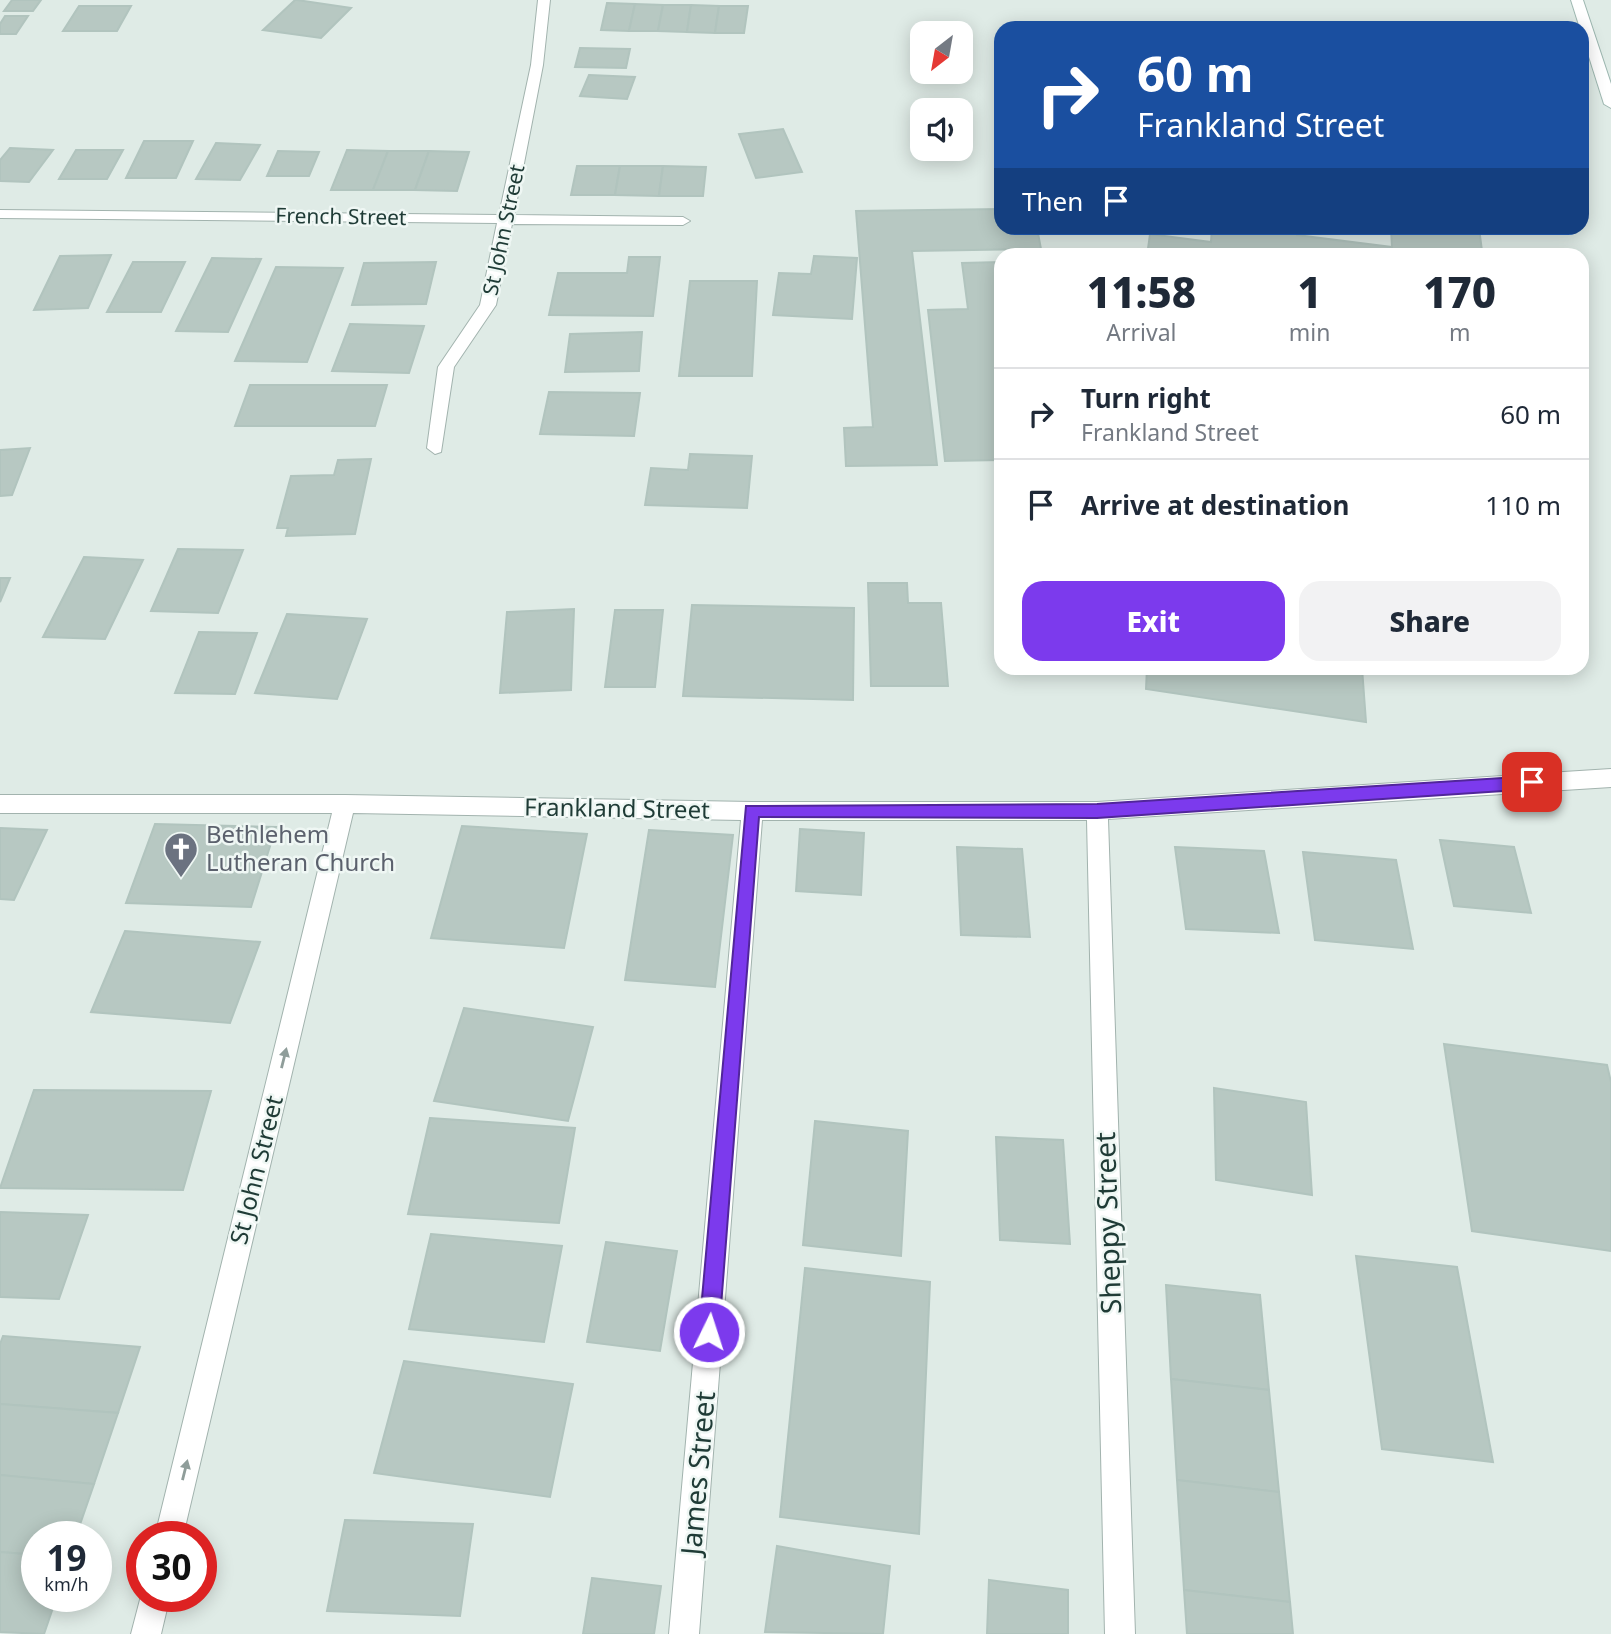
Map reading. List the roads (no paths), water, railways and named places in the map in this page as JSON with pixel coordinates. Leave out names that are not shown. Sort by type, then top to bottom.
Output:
[{"type":"street","name":"St John Street","points":[[435,448],[446,367],[484,314],[507,219],[537,65],[544,0]]},
{"type":"street","points":[[1577,0],[1584,21]]},
{"type":"street","points":[[1589,37],[1611,104]]},
{"type":"street","name":"French Street","points":[[0,214],[682,221]]},
{"type":"street","name":"Frankland Street","points":[[0,804],[345,804],[752,811],[1097,811],[1611,778]]},
{"type":"street","name":"St John Street","points":[[173,1521],[345,804]]},
{"type":"street","name":"James Street","points":[[684,1634],[752,811]]},
{"type":"street","name":"Sheppy Street","points":[[1097,811],[1120,1634]]},
{"type":"street","points":[[146,1634],[151,1612]]},
{"type":"place","name":"Bethlehem Lutheran Church","points":[[181,879]]}]
